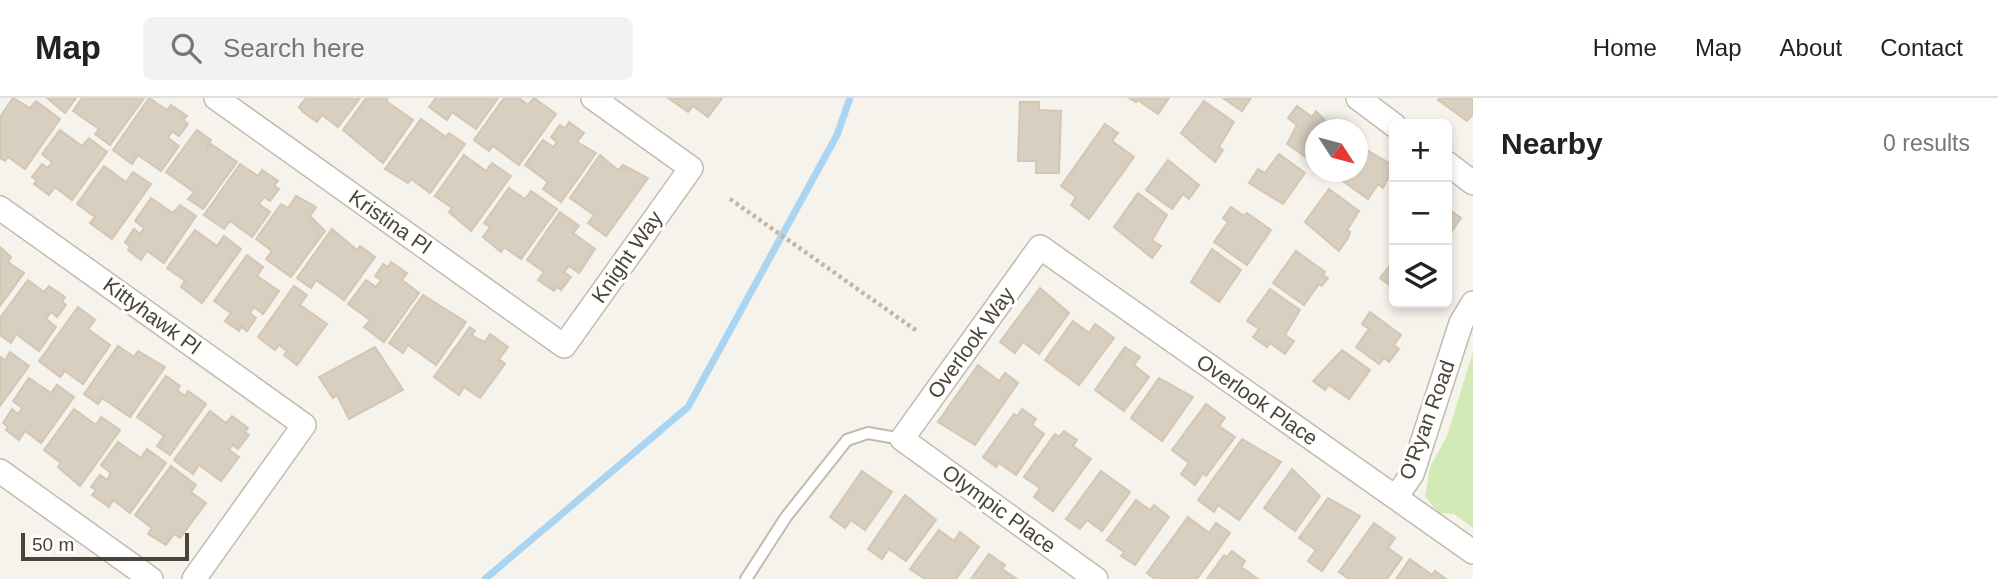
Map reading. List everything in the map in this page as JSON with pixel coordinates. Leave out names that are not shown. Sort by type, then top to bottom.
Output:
[{"type":"street","name":"Kristina Pl","points":[[216,98],[564,346]]},
{"type":"street","name":"Knight Way","points":[[564,346],[691,168],[593,98]]},
{"type":"street","points":[[1357,98],[1389,121]]},
{"type":"street","points":[[1452,167],[1473,183]]},
{"type":"street","name":"Kittyhawk Pl","points":[[0,208],[304,425],[194,579]]},
{"type":"street","name":"Overlook Way","points":[[902,439],[1040,247]]},
{"type":"street","name":"Overlook Place","points":[[1040,247],[1473,552]]},
{"type":"street","name":"O'Ryan Road","points":[[1396,497],[1412,474],[1461,323],[1473,303]]},
{"type":"street","name":"Olympic Place","points":[[902,439],[1096,579]]},
{"type":"street","points":[[0,471],[151,579]]},
{"type":"lane","points":[[746,579],[786,517],[848,440],[868,433],[902,439]]},
{"type":"path","points":[[730,200],[917,331]]},
{"type":"green space","points":[[1473,352],[1473,528],[1454,514],[1438,513],[1425,496],[1430,467],[1447,436]]},
{"type":"building","points":[[13,98],[30,108],[36,101],[60,119],[25,169],[8,157],[5,161],[0,158],[0,117]]},
{"type":"building","points":[[47,98],[76,98],[65,113]]},
{"type":"building","points":[[82,98],[144,98],[110,145],[95,134],[99,129],[73,111]]},
{"type":"building","points":[[149,98],[167,110],[171,105],[187,116],[183,120],[188,124],[179,136],[172,131],[168,138],[179,146],[161,171],[138,155],[132,164],[113,150]]},
{"type":"building","points":[[306,98],[360,98],[338,127],[322,115],[317,122],[303,112],[299,107]]},
{"type":"building","points":[[366,98],[388,98],[386,101],[413,120],[383,163],[343,130]]},
{"type":"building","points":[[436,98],[498,98],[476,129],[452,112],[447,120],[429,107]]},
{"type":"building","points":[[504,98],[519,98],[528,105],[534,98],[556,114],[519,165],[493,146],[489,151],[474,140]]},
{"type":"building","points":[[668,98],[722,98],[708,117],[693,106],[688,112]]},
{"type":"building","points":[[1129,98],[1169,98],[1158,114],[1138,100],[1136,102]]},
{"type":"building","points":[[1223,98],[1251,98],[1242,111]]},
{"type":"building","points":[[1473,98],[1473,114],[1467,121],[1438,100]]},
{"type":"building","points":[[1204,101],[1234,122],[1219,147],[1223,150],[1215,162],[1181,133]]},
{"type":"building","points":[[1020,102],[1039,102],[1039,110],[1061,111],[1059,173],[1036,173],[1036,161],[1018,161]]},
{"type":"building","points":[[1297,106],[1312,117],[1316,111],[1324,119],[1305,119],[1305,156],[1287,144],[1297,125],[1288,118]]},
{"type":"building","points":[[421,119],[446,137],[449,133],[465,144],[430,193],[411,179],[408,183],[385,169]]},
{"type":"building","points":[[569,122],[584,133],[577,142],[596,153],[561,202],[543,189],[548,182],[525,165],[543,140],[553,147],[557,142],[551,137],[560,125],[565,128]]},
{"type":"building","points":[[1105,124],[1118,133],[1112,141],[1134,157],[1089,219],[1071,205],[1076,197],[1061,186]]},
{"type":"building","points":[[60,130],[82,146],[89,138],[107,152],[72,200],[55,187],[49,195],[34,184],[37,180],[32,177],[42,164],[48,168],[52,162],[42,154]]},
{"type":"building","points":[[197,130],[211,140],[206,148],[211,144],[237,162],[203,209],[188,199],[194,192],[166,172]]},
{"type":"building","points":[[1368,151],[1389,163],[1389,176],[1383,188],[1378,184],[1368,199],[1344,182],[1368,182]]},
{"type":"building","points":[[1279,154],[1305,173],[1283,204],[1249,183],[1258,169],[1265,173]]},
{"type":"building","points":[[464,155],[486,171],[492,163],[511,176],[471,231],[449,212],[452,208],[435,196]]},
{"type":"building","points":[[600,155],[618,170],[623,165],[648,178],[606,236],[588,223],[594,215],[570,198]]},
{"type":"building","points":[[1168,160],[1199,185],[1189,199],[1183,194],[1172,209],[1146,190]]},
{"type":"building","points":[[240,164],[258,176],[262,170],[278,181],[274,186],[279,189],[270,201],[264,197],[259,204],[270,212],[252,237],[230,221],[224,229],[204,215]]},
{"type":"building","points":[[104,166],[126,182],[133,172],[151,184],[112,239],[90,223],[95,217],[77,204]]},
{"type":"building","points":[[509,188],[525,199],[531,191],[557,209],[521,259],[504,247],[501,252],[483,237],[490,227],[484,223]]},
{"type":"building","points":[[1329,189],[1359,211],[1347,230],[1350,232],[1348,238],[1339,251],[1305,222]]},
{"type":"building","points":[[1138,193],[1167,215],[1152,240],[1161,246],[1152,258],[1114,227]]},
{"type":"building","points":[[296,196],[316,207],[310,216],[325,231],[291,277],[266,259],[272,251],[256,239],[281,204],[288,208]]},
{"type":"building","points":[[151,198],[173,213],[180,205],[196,216],[164,263],[147,251],[141,260],[128,250],[130,247],[125,242],[134,229],[140,234],[144,228],[135,221]]},
{"type":"building","points":[[1231,207],[1244,216],[1247,213],[1271,230],[1247,265],[1214,242],[1228,222],[1223,218]]},
{"type":"building","points":[[560,212],[579,226],[573,233],[595,249],[579,273],[569,266],[564,272],[571,277],[561,290],[557,287],[554,291],[538,280],[544,272],[527,260]]},
{"type":"building","points":[[1452,212],[1461,218],[1452,231]]},
{"type":"building","points":[[332,229],[357,250],[360,246],[375,257],[344,300],[316,280],[311,288],[297,278]]},
{"type":"building","points":[[195,230],[217,246],[224,236],[241,249],[202,303],[181,287],[185,281],[167,268]]},
{"type":"building","points":[[0,247],[11,257],[8,262],[24,273],[0,306]]},
{"type":"building","points":[[1212,249],[1241,270],[1219,302],[1191,282]]},
{"type":"building","points":[[1296,251],[1325,272],[1323,275],[1328,278],[1322,286],[1319,284],[1304,305],[1273,283]]},
{"type":"building","points":[[247,255],[263,267],[257,276],[279,291],[263,314],[254,307],[250,313],[256,318],[247,331],[241,327],[239,331],[225,321],[231,313],[214,301]]},
{"type":"building","points":[[391,262],[407,273],[402,280],[419,293],[384,342],[364,327],[370,320],[348,304],[366,280],[376,287],[381,280],[375,276],[383,264],[388,267]]},
{"type":"building","points":[[1389,267],[1389,285],[1380,278]]},
{"type":"building","points":[[28,280],[44,292],[49,286],[65,297],[62,302],[66,305],[57,317],[51,312],[46,319],[56,327],[39,351],[16,334],[11,343],[0,335],[0,318]]},
{"type":"building","points":[[294,286],[307,295],[300,305],[327,324],[297,365],[284,355],[287,351],[279,345],[275,350],[258,337]]},
{"type":"building","points":[[1040,288],[1069,313],[1039,354],[1023,342],[1015,353],[1000,342]]},
{"type":"building","points":[[1270,289],[1300,310],[1285,335],[1294,341],[1285,354],[1270,343],[1267,347],[1253,337],[1259,329],[1247,321]]},
{"type":"building","points":[[423,295],[466,322],[436,365],[408,345],[403,353],[389,343]]},
{"type":"building","points":[[78,307],[95,320],[88,329],[110,345],[83,384],[65,371],[60,377],[39,361]]},
{"type":"building","points":[[1370,312],[1401,335],[1394,345],[1399,349],[1389,362],[1384,358],[1379,364],[1356,347],[1369,329],[1362,324]]},
{"type":"building","points":[[1073,321],[1089,333],[1095,324],[1114,338],[1079,385],[1045,360]]},
{"type":"building","points":[[470,327],[475,331],[472,335],[476,338],[485,342],[490,334],[508,347],[499,359],[505,364],[480,398],[464,387],[459,395],[434,377]]},
{"type":"building","points":[[118,346],[134,357],[138,351],[165,367],[130,417],[102,398],[98,404],[84,394]]},
{"type":"building","points":[[375,347],[403,390],[349,419],[337,395],[333,398],[319,377]]},
{"type":"building","points":[[1125,347],[1140,357],[1134,365],[1149,377],[1124,411],[1095,390]]},
{"type":"building","points":[[1342,350],[1370,370],[1349,399],[1329,385],[1325,390],[1313,381]]},
{"type":"building","points":[[10,352],[29,366],[0,406],[0,357],[5,360]]},
{"type":"building","points":[[978,365],[999,381],[1005,373],[1018,383],[975,445],[938,422]]},
{"type":"building","points":[[166,376],[180,386],[177,390],[185,396],[188,391],[206,404],[170,455],[157,446],[164,436],[137,417]]},
{"type":"building","points":[[29,378],[51,393],[57,385],[74,397],[41,443],[25,431],[19,440],[6,430],[8,427],[3,423],[12,409],[18,414],[22,408],[13,401]]},
{"type":"building","points":[[1159,378],[1193,397],[1162,441],[1131,418]]},
{"type":"building","points":[[1206,404],[1225,418],[1219,426],[1235,437],[1206,476],[1203,473],[1195,485],[1181,474],[1189,463],[1172,450]]},
{"type":"building","points":[[74,409],[96,425],[101,417],[120,430],[80,486],[58,467],[61,463],[44,450]]},
{"type":"building","points":[[1022,409],[1036,419],[1032,425],[1044,434],[1016,475],[999,463],[996,467],[983,457],[1014,414],[1017,416]]},
{"type":"building","points":[[210,411],[226,423],[232,416],[248,428],[245,432],[249,435],[238,449],[233,445],[229,450],[239,457],[221,481],[199,465],[193,474],[174,460]]},
{"type":"building","points":[[1064,431],[1077,440],[1073,446],[1091,459],[1053,511],[1034,497],[1040,488],[1024,477],[1055,434],[1059,437]]},
{"type":"building","points":[[1242,439],[1281,462],[1239,520],[1218,505],[1214,512],[1198,500]]},
{"type":"building","points":[[118,442],[141,458],[147,449],[166,463],[130,513],[113,500],[109,507],[92,495],[96,490],[91,487],[100,475],[107,480],[111,473],[101,465]]},
{"type":"building","points":[[171,466],[196,485],[191,492],[206,503],[180,538],[174,534],[166,545],[148,534],[152,528],[135,515]]},
{"type":"building","points":[[1292,469],[1320,496],[1295,531],[1264,508]]},
{"type":"building","points":[[862,471],[892,492],[865,530],[851,520],[845,528],[830,517]]},
{"type":"building","points":[[1101,471],[1130,492],[1102,531],[1087,520],[1080,529],[1066,519]]},
{"type":"building","points":[[905,495],[936,520],[906,561],[889,549],[882,559],[868,549]]},
{"type":"building","points":[[1328,498],[1360,516],[1322,571],[1308,561],[1316,550],[1299,538]]},
{"type":"building","points":[[1136,500],[1150,510],[1154,505],[1169,517],[1135,565],[1121,556],[1124,552],[1107,540]]},
{"type":"building","points":[[1188,517],[1209,533],[1216,523],[1230,533],[1197,579],[1155,579],[1147,573]]},
{"type":"building","points":[[1374,523],[1395,538],[1388,548],[1402,558],[1387,579],[1349,579],[1339,572]]},
{"type":"building","points":[[939,530],[954,541],[960,532],[979,547],[956,579],[925,579],[910,569]]},
{"type":"building","points":[[1232,551],[1245,561],[1241,567],[1258,579],[1207,579],[1224,555],[1227,557]]},
{"type":"building","points":[[989,554],[1005,565],[1002,569],[1017,579],[971,579]]},
{"type":"building","points":[[1410,559],[1432,575],[1435,571],[1446,579],[1396,579]]},
{"type":"waterway","points":[[485,579],[688,407],[837,135],[850,98]]}]
